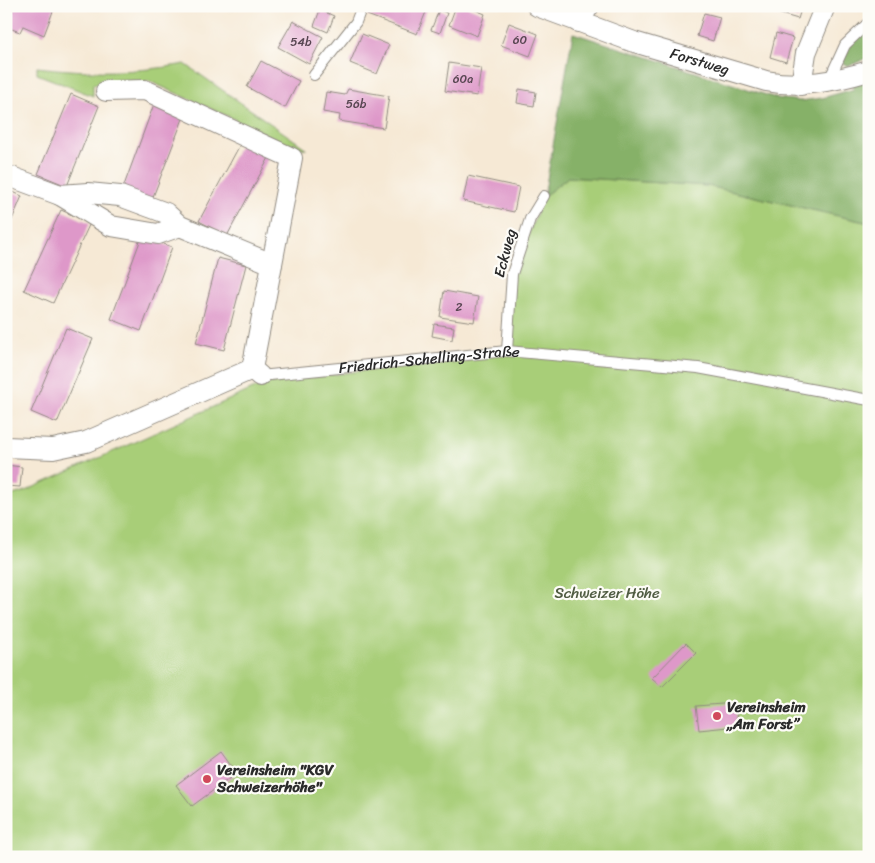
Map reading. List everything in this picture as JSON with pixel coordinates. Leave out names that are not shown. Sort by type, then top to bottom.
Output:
[{"type":"street","name":"Forstweg","points":[[537,6],[584,14],[634,42],[766,82],[801,85],[829,81],[869,71]]},
{"type":"street","points":[[801,85],[806,53],[825,6]]},
{"type":"street","points":[[106,91],[145,90],[292,158],[272,264],[256,373]]},
{"type":"street","points":[[6,175],[60,195],[110,226],[158,234],[180,226]]},
{"type":"street","points":[[60,195],[88,193],[120,196],[166,213],[180,226],[272,264]]},
{"type":"street","name":"Friedrich-Schelling-Straße","points":[[6,447],[53,449],[86,442],[256,373]]},
{"type":"lane","points":[[314,75],[356,22],[362,6]]},
{"type":"lane","points":[[829,81],[845,46],[869,22]]},
{"type":"lane","name":"Eckweg","points":[[507,351],[512,274],[530,219],[544,196]]},
{"type":"lane","name":"Friedrich-Schelling-Straße","points":[[256,373],[507,351],[698,368],[869,400]]},
{"type":"green space","points":[[869,26],[869,57],[849,66],[842,63],[853,39]]},
{"type":"green space","points":[[573,33],[776,98],[800,101],[822,98],[854,89],[852,83],[869,78],[869,223],[708,186],[568,177],[544,196]]},
{"type":"green space","points":[[185,64],[307,149],[271,143],[233,126],[236,120],[149,81],[140,84],[93,84],[93,96],[37,74],[37,67],[111,71]]},
{"type":"green space","name":"Schweizer Höhe","points":[[568,177],[708,186],[869,223],[869,857],[6,857],[6,497],[23,492],[264,384],[507,351],[512,274],[544,196]]},
{"type":"building","points":[[14,6],[55,6],[44,35],[23,26],[20,32],[6,27]]},
{"type":"building","points":[[371,6],[428,7],[417,34],[367,15]]},
{"type":"building","points":[[456,6],[466,6],[485,14],[477,36],[449,25]]},
{"type":"building","points":[[753,6],[802,6],[798,19]]},
{"type":"building","points":[[320,10],[334,16],[328,32],[314,26]]},
{"type":"building","points":[[439,10],[447,13],[440,33],[431,30]]},
{"type":"building","points":[[704,13],[720,17],[713,41],[697,36]]},
{"type":"building","points":[[293,21],[323,37],[309,64],[278,47]]},
{"type":"building","points":[[509,23],[538,34],[530,56],[501,45]]},
{"type":"building","points":[[776,33],[793,38],[786,62],[770,57]]},
{"type":"building","points":[[362,34],[389,45],[377,74],[350,63]]},
{"type":"building","points":[[261,61],[299,81],[285,108],[247,87]]},
{"type":"building","points":[[449,63],[481,68],[477,96],[445,91]]},
{"type":"building","points":[[348,89],[389,96],[384,128],[339,121],[340,115],[323,112],[326,92],[345,95]]},
{"type":"building","points":[[519,89],[536,92],[534,106],[517,103]]},
{"type":"building","points":[[71,94],[99,106],[67,186],[38,174]]},
{"type":"building","points":[[154,104],[184,116],[151,202],[122,191]]},
{"type":"building","points":[[243,139],[271,154],[227,236],[199,221]]},
{"type":"building","points":[[468,176],[519,187],[514,212],[463,201]]},
{"type":"building","points":[[6,189],[22,196],[6,234]]},
{"type":"building","points":[[61,210],[90,223],[53,303],[24,290]]},
{"type":"building","points":[[142,236],[172,247],[141,331],[111,319]]},
{"type":"building","points":[[218,258],[246,265],[224,350],[196,343]]},
{"type":"building","points":[[444,291],[478,297],[474,322],[440,317]]},
{"type":"building","points":[[434,324],[454,327],[452,340],[432,336]]},
{"type":"building","points":[[66,328],[93,339],[57,423],[31,412]]},
{"type":"building","points":[[6,465],[22,467],[20,487],[6,486]]},
{"type":"building","points":[[686,643],[696,653],[662,687],[652,678]]},
{"type":"building","name":"Vereinsheim „Am Forst”","points":[[735,703],[738,726],[699,730],[696,706]]},
{"type":"building","name":"Vereinsheim \"KGV Schweizerhöhe\"","points":[[221,751],[237,773],[192,806],[176,785]]},
{"type":"place","name":"Vereinsheim „Am Forst”","points":[[717,716]]},
{"type":"place","name":"Vereinsheim \"KGV Schweizerhöhe\"","points":[[207,779]]}]
